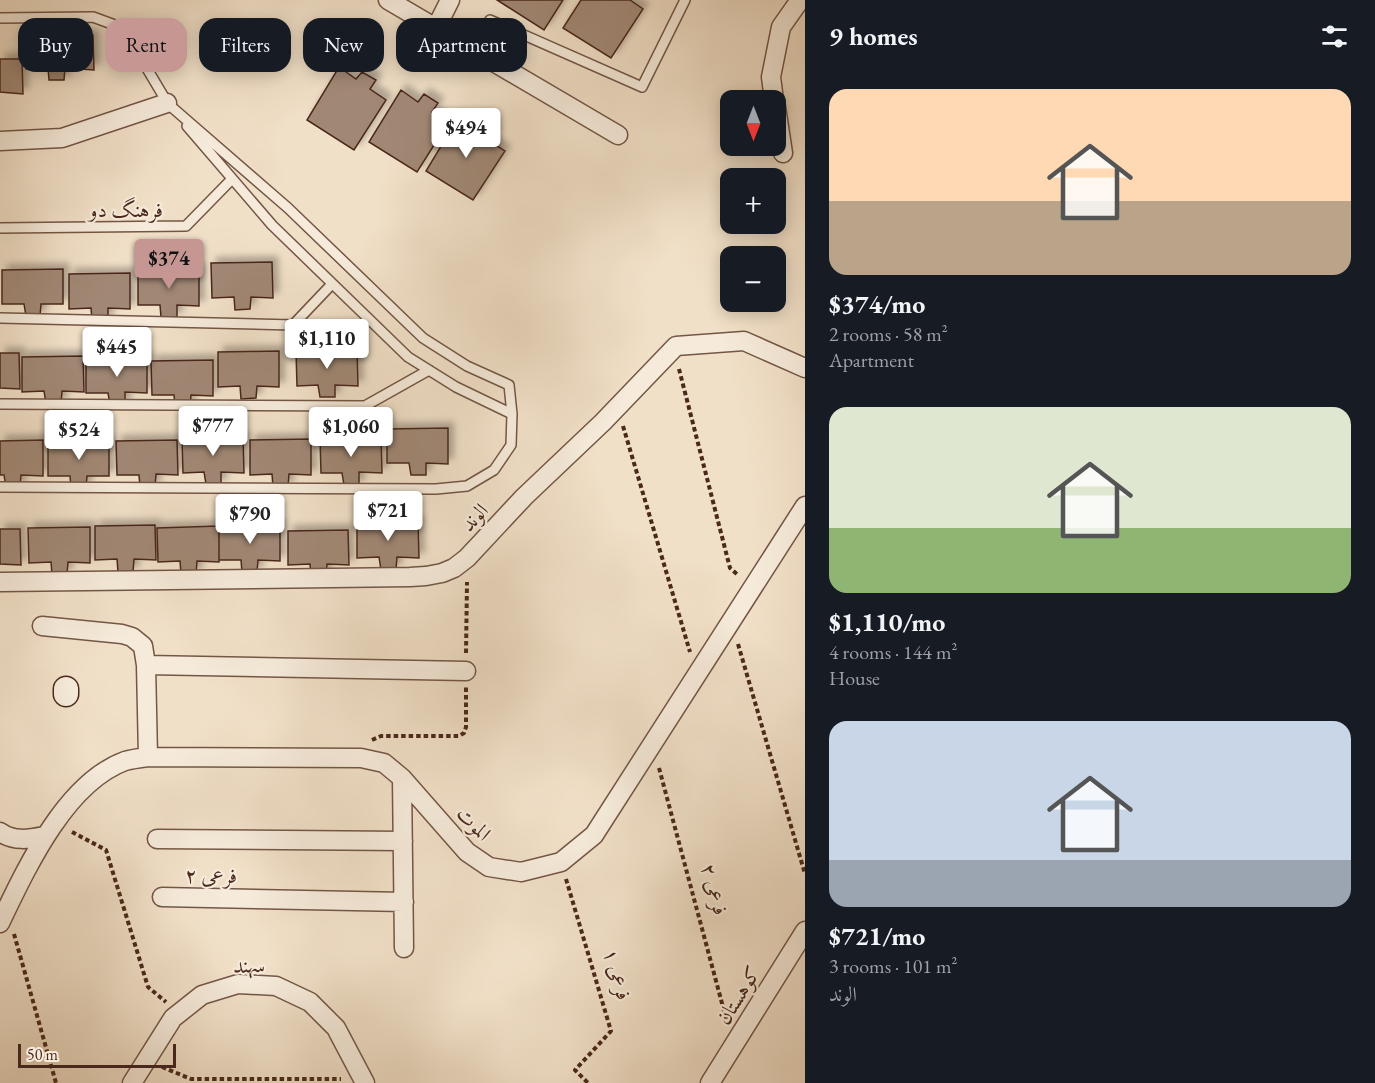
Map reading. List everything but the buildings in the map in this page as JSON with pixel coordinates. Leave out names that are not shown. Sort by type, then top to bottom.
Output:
[{"type":"street","points":[[388,0],[419,18]]},
{"type":"street","points":[[441,18],[450,0]]},
{"type":"street","points":[[773,90],[771,77],[781,27],[800,0]]},
{"type":"street","points":[[511,72],[618,135]]},
{"type":"street","points":[[0,141],[62,138],[167,103]]},
{"type":"street","points":[[674,348],[744,340],[805,368]]},
{"type":"street","name":"الوند","points":[[0,582],[410,577],[442,573],[454,568],[467,558],[524,497],[674,348]]},
{"type":"street","name":"الموت","points":[[4,916],[50,829],[79,793],[100,775],[126,761],[148,757],[361,758],[384,763],[402,778],[467,852],[489,867],[521,872],[561,862],[594,835],[805,506]]},
{"type":"street","points":[[42,626],[122,634],[132,637],[143,646],[146,666],[148,757]]},
{"type":"street","points":[[146,666],[466,671]]},
{"type":"street","points":[[402,778],[404,948]]},
{"type":"street","points":[[0,832],[7,837],[22,840],[50,829]]},
{"type":"street","points":[[157,839],[403,841]]},
{"type":"street","name":"فرعی ۲","points":[[162,897],[404,902]]},
{"type":"street","name":"کوهستان","points":[[710,1083],[805,931]]},
{"type":"street","name":"سهند","points":[[132,1083],[172,1018],[202,995],[238,984],[276,986],[310,1002],[336,1028],[364,1081]]},
{"type":"lane","points":[[527,36],[642,87],[686,0]]},
{"type":"lane","points":[[0,18],[93,16],[123,28],[167,103],[272,225],[408,357],[456,387],[512,414]]},
{"type":"lane","points":[[0,487],[436,489],[467,486],[494,470],[511,445],[512,414],[509,385],[467,366],[423,338],[288,208],[167,103]]},
{"type":"lane","name":"فرهنگ دو","points":[[0,228],[186,226],[232,179]]},
{"type":"lane","points":[[0,318],[293,325],[332,284]]},
{"type":"lane","points":[[0,404],[365,406],[429,370]]},
{"type":"path","points":[[674,348],[730,568],[753,588]]},
{"type":"path","points":[[618,406],[697,675]]},
{"type":"path","points":[[732,621],[805,874]]},
{"type":"path","name":"فرعی ۲","points":[[652,744],[733,1046]]},
{"type":"path","points":[[50,829],[105,850],[148,987],[179,1013]]},
{"type":"path","name":"فرعی ۱","points":[[561,862],[611,1031],[575,1070],[588,1083]]},
{"type":"path","points":[[4,916],[56,1083]]},
{"type":"path","points":[[146,1060],[191,1079],[364,1081]]}]
